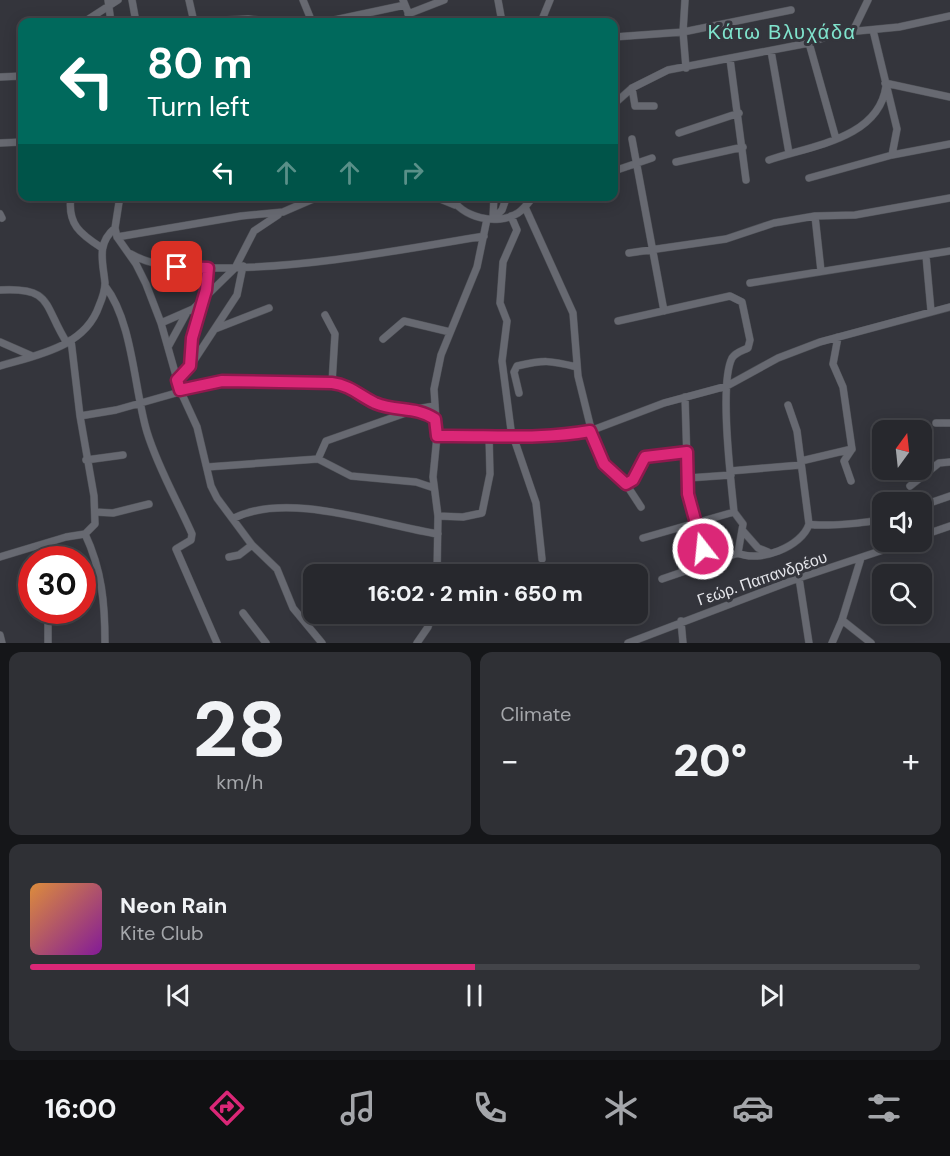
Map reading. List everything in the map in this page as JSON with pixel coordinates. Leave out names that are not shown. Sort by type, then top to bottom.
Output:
[{"type":"street","points":[[89,18],[109,3],[118,0]]},
{"type":"street","points":[[132,0],[135,18]]},
{"type":"street","points":[[189,0],[193,18]]},
{"type":"street","points":[[303,0],[310,18]]},
{"type":"street","points":[[408,14],[444,0]]},
{"type":"street","points":[[498,0],[501,18]]},
{"type":"street","points":[[543,18],[550,0]]},
{"type":"street","points":[[685,0],[682,32],[686,68]]},
{"type":"street","points":[[854,31],[868,0]]},
{"type":"street","points":[[109,3],[111,18]]},
{"type":"street","points":[[342,18],[404,3],[410,18]]},
{"type":"street","points":[[618,37],[682,32],[791,10]]},
{"type":"street","points":[[618,100],[632,88],[662,71],[809,43],[837,33],[873,30],[950,16]]},
{"type":"street","points":[[873,30],[897,129],[892,155]]},
{"type":"street","points":[[809,43],[836,139]]},
{"type":"street","points":[[771,51],[789,153]]},
{"type":"street","points":[[730,59],[739,113],[746,180]]},
{"type":"street","points":[[0,77],[18,76]]},
{"type":"street","points":[[886,85],[950,97]]},
{"type":"street","points":[[769,160],[836,139],[859,129],[881,104],[886,85]]},
{"type":"street","points":[[632,88],[636,106],[654,106]]},
{"type":"street","points":[[678,133],[739,113]]},
{"type":"street","points":[[632,139],[664,311]]},
{"type":"street","points":[[0,143],[18,142]]},
{"type":"street","points":[[809,178],[892,155],[950,144]]},
{"type":"street","points":[[676,162],[743,147]]},
{"type":"street","points":[[618,170],[652,158]]},
{"type":"street","points":[[629,253],[726,239],[774,222],[815,216],[855,215],[950,198]]},
{"type":"street","points":[[71,201],[70,219],[74,226],[102,248]]},
{"type":"street","points":[[119,201],[115,228],[117,237],[129,253],[146,284],[161,323],[180,390],[197,427],[217,498],[252,545],[278,569],[293,608],[322,643]]},
{"type":"street","points":[[177,380],[190,366],[237,295],[242,254],[254,231],[283,212],[308,201]]},
{"type":"street","points":[[445,201],[490,219],[511,216],[530,201]]},
{"type":"street","points":[[453,201],[455,205]]},
{"type":"street","points":[[437,564],[438,516],[433,477],[437,436],[434,406],[436,373],[477,267],[493,201]]},
{"type":"street","points":[[490,219],[502,210],[505,201]]},
{"type":"street","points":[[525,207],[572,307],[577,368],[590,431],[604,464],[626,484],[642,507]]},
{"type":"street","points":[[117,237],[241,216],[283,212]]},
{"type":"street","points":[[511,216],[517,230],[503,262],[500,303],[507,321],[502,361],[509,422],[536,503],[542,560]]},
{"type":"street","points":[[815,216],[821,270]]},
{"type":"street","points":[[0,366],[69,342],[90,326],[105,286],[102,248],[107,234],[115,228]]},
{"type":"street","points":[[129,253],[144,261],[177,267],[239,268],[375,254],[484,236]]},
{"type":"street","points":[[750,283],[950,251]]},
{"type":"street","points":[[926,256],[931,311]]},
{"type":"street","points":[[190,366],[192,338],[206,290],[208,268]]},
{"type":"street","points":[[161,323],[188,312],[239,268]]},
{"type":"street","points":[[105,286],[114,301],[123,326],[150,443],[192,534],[190,540],[176,549],[176,552],[185,567],[217,643]]},
{"type":"street","points":[[0,290],[24,289],[39,294],[69,342],[95,512],[95,524],[85,534],[0,557]]},
{"type":"street","points":[[618,321],[730,296],[742,302],[750,345],[734,355],[727,386],[730,473],[734,512],[741,519],[743,531],[738,553]]},
{"type":"street","points":[[437,436],[489,435],[535,438],[590,431],[727,386],[778,358],[838,337],[950,307]]},
{"type":"street","points":[[213,330],[269,308]]},
{"type":"street","points":[[168,347],[188,312]]},
{"type":"street","points":[[325,315],[335,334],[332,383]]},
{"type":"street","points":[[382,339],[404,321],[450,332]]},
{"type":"street","points":[[838,337],[833,364],[843,387],[852,449],[844,461],[851,481]]},
{"type":"street","points":[[0,342],[32,356]]},
{"type":"street","points":[[519,393],[514,372],[517,366],[533,365],[545,359],[577,368]]},
{"type":"street","points":[[80,416],[222,381],[332,383],[349,387],[387,407],[417,409],[435,419]]},
{"type":"street","points":[[685,398],[688,494],[707,564]]},
{"type":"street","points":[[662,579],[738,553],[753,557],[771,553],[802,537],[809,524],[796,431],[788,405]]},
{"type":"street","points":[[318,459],[322,446],[333,437],[417,409],[434,406]]},
{"type":"street","points":[[936,423],[950,423]]},
{"type":"street","points":[[438,516],[463,517],[482,513],[490,474],[489,435]]},
{"type":"street","points":[[688,478],[801,463],[852,449]]},
{"type":"street","points":[[626,484],[633,480],[645,457],[687,452]]},
{"type":"street","points":[[86,460],[123,455]]},
{"type":"street","points":[[207,467],[318,459],[351,476],[416,482],[434,488]]},
{"type":"street","points":[[910,486],[939,464],[950,462]]},
{"type":"street","points":[[932,502],[950,496]]},
{"type":"street","points":[[95,512],[113,513],[149,504]]},
{"type":"street","points":[[234,518],[244,513],[266,509],[304,510],[438,534]]},
{"type":"street","points":[[643,538],[695,521],[734,512]]},
{"type":"street","points":[[809,524],[817,526],[850,522],[860,525],[872,522]]},
{"type":"street","points":[[932,532],[950,526]]},
{"type":"street","points":[[743,531],[758,548],[771,553]]},
{"type":"street","points":[[85,534],[97,562],[103,588],[105,643]]},
{"type":"street","points":[[229,557],[239,555],[252,545]]},
{"type":"street","name":"Γεώρ. Παπανδρέου","points":[[628,643],[799,578],[878,552]]},
{"type":"street","points":[[832,643],[842,620],[861,558]]},
{"type":"street","points":[[799,578],[809,643]]},
{"type":"street","points":[[243,613],[266,643]]},
{"type":"street","points":[[842,620],[871,643]]},
{"type":"street","points":[[681,621],[683,643]]},
{"type":"street","points":[[48,624],[48,643]]},
{"type":"street","points":[[417,643],[429,624]]},
{"type":"street","points":[[0,635],[2,643]]},
{"type":"district","name":"Κάτω Βλυχάδα","points":[[782,32]]},
{"type":"route","points":[[177,267],[208,268],[206,290],[196,317],[192,338],[190,366],[177,380],[180,390],[222,381],[332,383],[349,387],[387,407],[417,409],[423,412],[435,419],[437,436],[489,435],[535,438],[590,431],[595,440],[597,453],[604,464],[626,484],[633,480],[645,457],[653,454],[687,452],[688,494],[703,549]]}]
